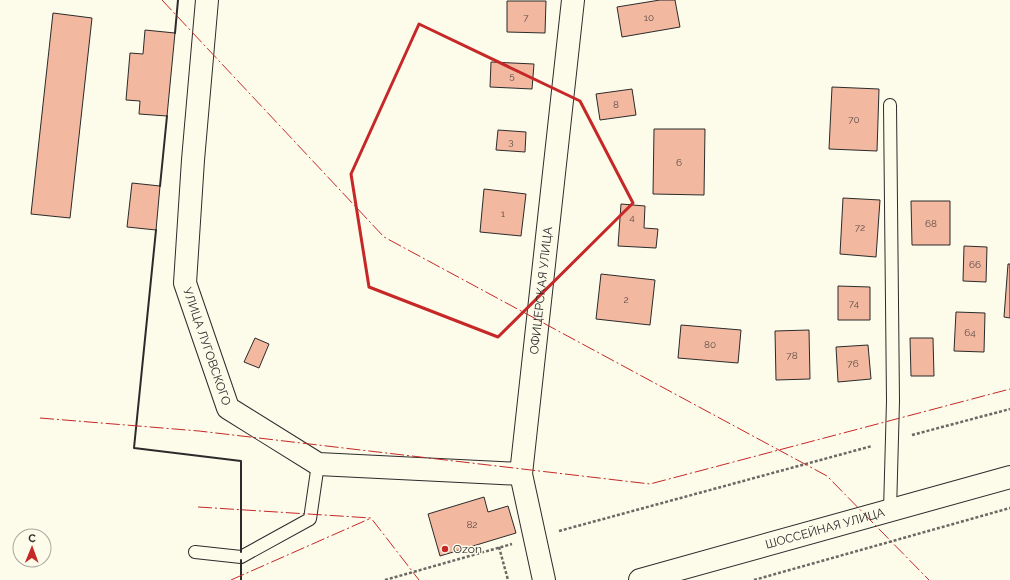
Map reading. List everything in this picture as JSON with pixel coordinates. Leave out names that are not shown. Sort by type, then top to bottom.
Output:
[{"type":"main road","name":"УЛИЦА ЛУГОВСКОГО","points":[[207,0],[193,160],[185,282],[228,408],[318,464],[521,474]]},
{"type":"main road","name":"ОФИЦЕРСКАЯ УЛИЦА","points":[[544,580],[521,474],[573,0]]},
{"type":"main road","name":"ШОССЕЙНАЯ УЛИЦА","points":[[640,580],[1010,477]]},
{"type":"lane","points":[[890,105],[893,394],[890,511]]},
{"type":"lane","points":[[195,552],[242,556],[310,518],[318,464]]},
{"type":"path","points":[[385,580],[499,547],[1010,409]]},
{"type":"path","points":[[754,580],[1010,508]]},
{"type":"path","points":[[499,547],[508,580]]},
{"type":"highlighted area","points":[[419,24],[580,101],[633,203],[498,337],[369,287],[351,174]]},
{"type":"building","points":[[660,0],[675,0],[680,27],[622,37],[617,7]]},
{"type":"building","points":[[507,1],[546,1],[545,33],[507,32]]},
{"type":"building","points":[[53,13],[92,18],[70,218],[31,214]]},
{"type":"building","points":[[145,30],[175,33],[167,116],[139,114],[140,101],[126,100],[130,53],[143,54]]},
{"type":"building","points":[[491,62],[534,64],[532,89],[490,87]]},
{"type":"building","points":[[832,87],[879,89],[877,151],[829,149]]},
{"type":"building","points":[[632,89],[636,115],[600,120],[596,94]]},
{"type":"building","points":[[654,129],[705,129],[704,195],[653,194]]},
{"type":"building","points":[[498,130],[526,132],[525,152],[496,150]]},
{"type":"building","points":[[132,183],[160,186],[156,230],[127,227]]},
{"type":"building","points":[[484,189],[526,194],[521,236],[480,232]]},
{"type":"building","points":[[843,198],[880,200],[876,257],[840,254]]},
{"type":"building","points":[[911,201],[950,201],[950,245],[912,245]]},
{"type":"building","points":[[621,204],[645,206],[644,228],[658,229],[656,248],[618,246]]},
{"type":"building","points":[[964,246],[987,247],[986,282],[963,281]]},
{"type":"building","points":[[1008,264],[1010,264],[1010,318],[1004,317]]},
{"type":"building","points":[[601,274],[655,280],[650,325],[596,319]]},
{"type":"building","points":[[838,286],[870,287],[870,320],[838,320]]},
{"type":"building","points":[[956,312],[985,313],[984,352],[954,351]]},
{"type":"building","points":[[681,325],[741,330],[738,363],[678,358]]},
{"type":"building","points":[[809,330],[810,379],[776,380],[775,331]]},
{"type":"building","points":[[255,338],[269,344],[259,368],[244,362]]},
{"type":"building","points":[[910,338],[933,338],[934,376],[911,376]]},
{"type":"building","points":[[868,345],[871,379],[838,382],[836,347]]},
{"type":"building","points":[[484,497],[488,512],[508,506],[516,533],[440,556],[428,514]]},
{"type":"wall","points":[[175,33],[178,0]]},
{"type":"wall","points":[[160,186],[167,116]]},
{"type":"wall","points":[[156,230],[134,448],[241,461],[241,552]]},
{"type":"wall","points":[[241,560],[241,580]]},
{"type":"power","points":[[162,0],[384,237],[827,476],[929,580]]},
{"type":"power","points":[[40,418],[199,431],[650,484],[1010,389]]},
{"type":"power","points":[[198,507],[371,518],[419,580]]},
{"type":"power","points":[[231,580],[369,519]]},
{"type":"place","name":"Ozon","points":[[445,549]]}]
